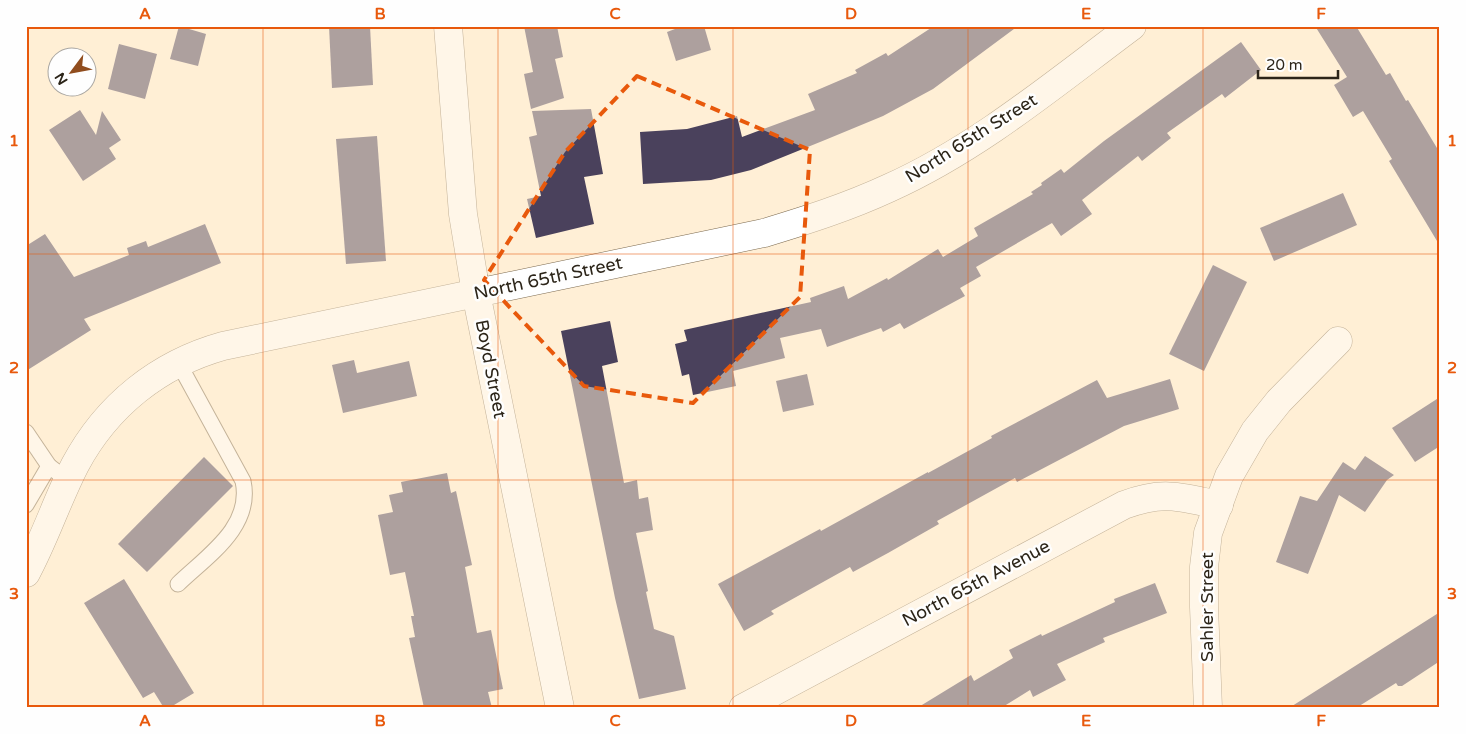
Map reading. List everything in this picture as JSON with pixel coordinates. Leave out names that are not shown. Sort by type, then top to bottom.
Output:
[{"type":"street","name":"Boyd Street","points":[[448,26],[463,214],[476,293],[560,708]]},
{"type":"street","name":"North 65th Street","points":[[26,573],[42,543],[59,473],[86,445],[116,407],[138,388],[178,362],[197,353],[223,346],[764,233],[828,214],[890,188],[952,154],[1007,119],[1132,26]]},
{"type":"street","name":"Sahler Street","points":[[1208,708],[1204,567],[1208,533],[1229,476],[1255,431],[1279,401],[1338,340]]},
{"type":"street","name":"North 65th Avenue","points":[[743,708],[1124,505],[1144,498],[1170,495],[1219,505]]},
{"type":"lane","points":[[178,362],[243,481],[246,494],[244,508],[236,526],[178,584]]},
{"type":"lane","points":[[26,432],[59,473],[26,506]]},
{"type":"highlighted area","points":[[637,76],[810,150],[800,297],[693,403],[584,386],[484,280],[565,152]]},
{"type":"building","points":[[179,26],[206,34],[198,66],[170,59]]},
{"type":"building","points":[[329,26],[370,26],[373,85],[332,88]]},
{"type":"building","points":[[524,26],[557,26],[563,57],[555,59],[564,98],[531,109],[524,74],[533,72]]},
{"type":"building","points":[[683,26],[704,26],[711,50],[676,61],[667,32]]},
{"type":"building","points":[[934,26],[1018,26],[933,89],[883,116],[751,170],[711,180],[643,184],[640,132],[687,129],[737,116],[742,137],[815,110],[808,94],[857,73],[855,70],[886,53],[888,56]]},
{"type":"building","points":[[1315,26],[1356,26],[1386,75],[1390,73],[1406,101],[1408,100],[1440,153],[1440,246],[1389,161],[1392,159],[1363,111],[1353,117],[1334,85],[1347,77]]},
{"type":"building","points":[[1241,42],[1261,70],[1225,98],[1222,94],[1167,133],[1171,138],[1142,161],[1138,156],[1082,200],[1092,214],[1061,236],[1052,223],[976,267],[981,276],[960,288],[965,296],[904,329],[900,323],[883,332],[881,328],[827,347],[821,329],[780,338],[785,358],[733,371],[736,386],[693,395],[689,374],[682,376],[675,344],[687,341],[684,330],[811,302],[810,298],[844,286],[848,299],[887,278],[888,280],[938,249],[943,257],[978,236],[974,228],[1033,194],[1031,192],[1042,185],[1041,183],[1061,169],[1064,173],[1104,141]]},
{"type":"building","points":[[119,44],[157,54],[145,99],[108,89]]},
{"type":"building","points":[[591,109],[603,174],[584,177],[594,224],[536,238],[527,199],[541,196],[529,137],[537,135],[532,111]]},
{"type":"building","points":[[80,110],[96,135],[102,111],[121,140],[109,148],[116,159],[83,181],[49,130]]},
{"type":"building","points":[[377,136],[386,261],[346,264],[336,139]]},
{"type":"building","points":[[1343,193],[1357,225],[1274,261],[1260,228]]},
{"type":"building","points":[[205,224],[221,263],[84,319],[91,330],[26,371],[26,246],[45,234],[74,277],[129,255],[127,248],[146,241],[148,247]]},
{"type":"building","points":[[1213,265],[1247,282],[1204,371],[1169,354]]},
{"type":"building","points":[[610,321],[618,362],[602,366],[624,483],[637,480],[639,499],[648,497],[653,530],[636,533],[648,591],[646,592],[654,629],[674,636],[686,689],[639,699],[615,598],[561,331]]},
{"type":"building","points":[[354,360],[357,373],[409,361],[417,396],[343,413],[332,365]]},
{"type":"building","points":[[807,374],[814,405],[783,412],[776,381]]},
{"type":"building","points":[[1170,379],[1179,409],[1124,426],[1017,482],[1015,478],[937,521],[939,524],[888,553],[853,572],[850,567],[771,611],[774,614],[744,631],[718,584],[820,529],[821,531],[992,438],[991,436],[1097,380],[1107,398]]},
{"type":"building","points":[[1440,397],[1440,446],[1415,462],[1392,428]]},
{"type":"building","points":[[1365,456],[1394,475],[1387,480],[1365,512],[1339,495],[1308,574],[1276,562],[1300,496],[1317,501],[1343,462],[1355,470]]},
{"type":"building","points":[[204,457],[233,486],[147,572],[118,544]]},
{"type":"building","points":[[447,473],[451,493],[456,491],[472,565],[465,567],[477,633],[491,630],[503,689],[488,692],[492,708],[424,708],[409,638],[415,637],[411,616],[414,616],[405,572],[390,575],[378,515],[393,512],[389,495],[403,492],[401,482]]},
{"type":"building","points":[[124,579],[194,693],[169,708],[164,708],[154,692],[143,698],[84,603]]},
{"type":"building","points":[[1155,583],[1167,613],[1103,638],[1105,642],[1057,664],[1066,680],[1033,697],[1030,690],[1001,708],[917,708],[971,675],[974,681],[1013,658],[1009,650],[1115,602],[1114,599]]},
{"type":"building","points":[[1440,612],[1440,661],[1402,686],[1398,686],[1396,683],[1356,708],[1289,708]]}]
